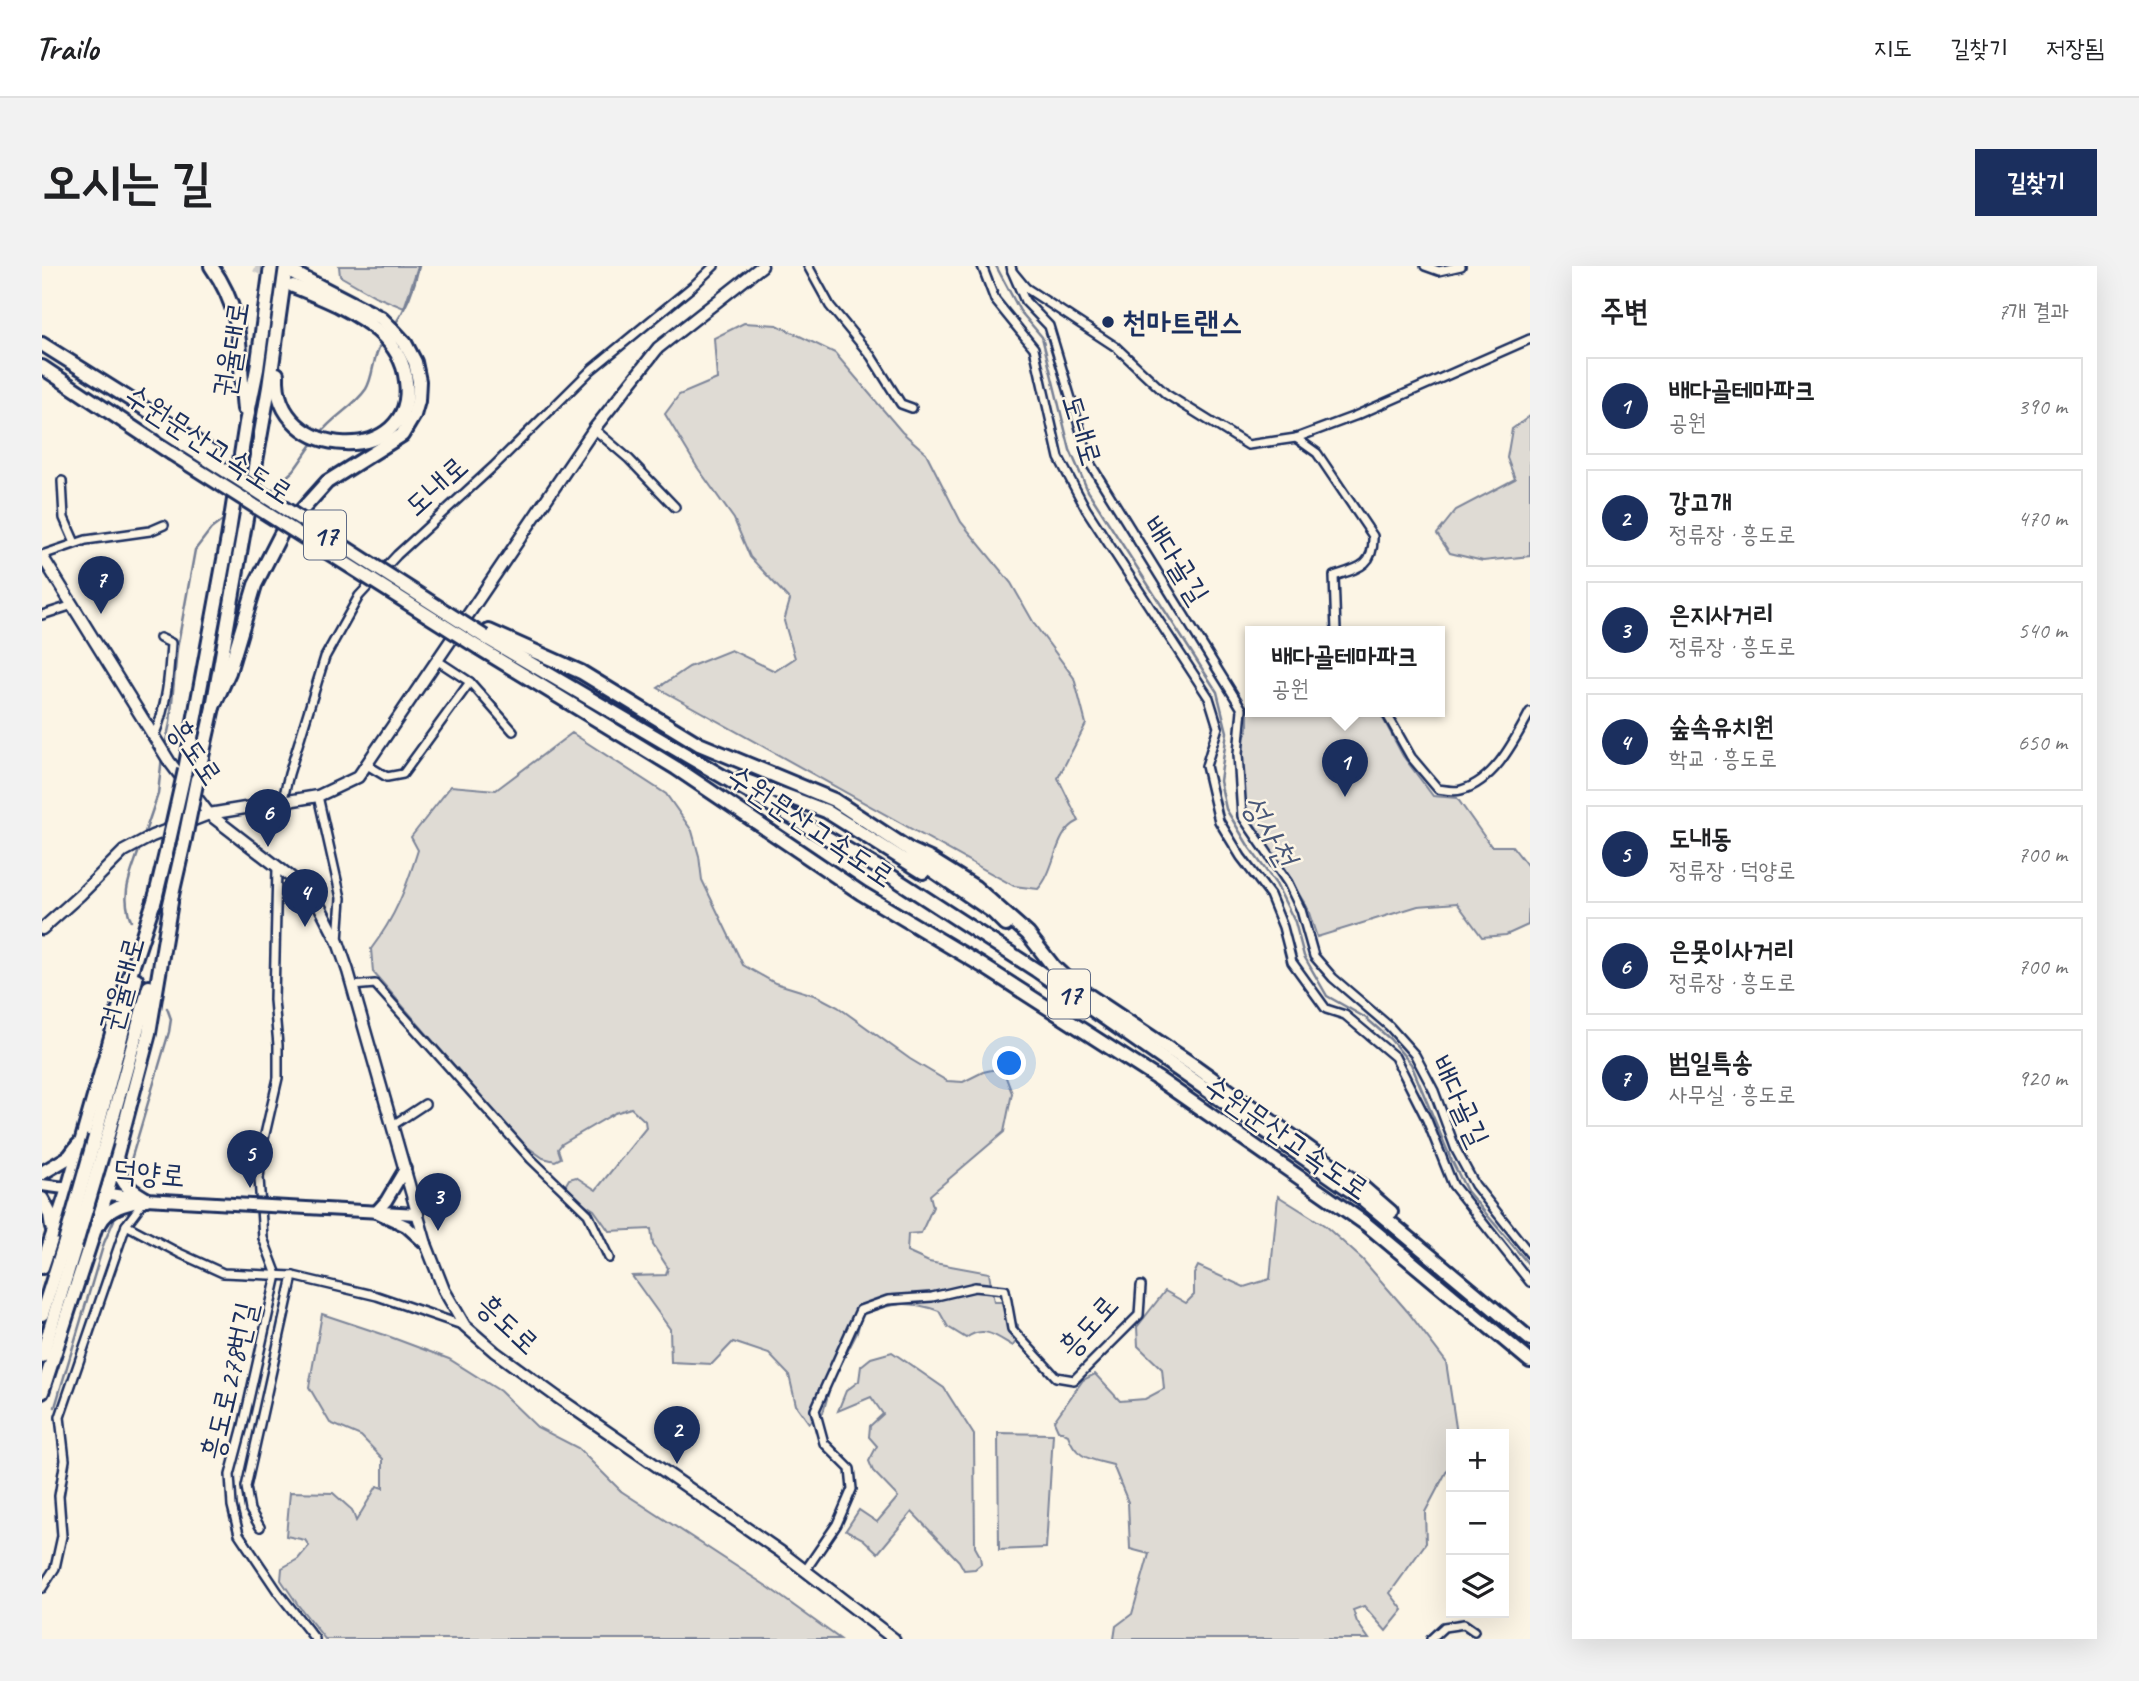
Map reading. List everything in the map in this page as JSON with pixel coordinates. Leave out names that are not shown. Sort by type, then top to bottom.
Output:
[{"type":"highway","points":[[211,266],[230,298],[238,325],[246,423]]},
{"type":"highway","name":"권율대로","points":[[95,1139],[185,770],[257,369],[271,266]]},
{"type":"highway","points":[[213,707],[229,672],[254,585],[282,532],[327,482],[402,435],[414,415],[419,381],[415,362],[378,323],[291,275]]},
{"type":"highway","name":"권율대로","points":[[95,1139],[171,902],[213,707],[280,309],[291,275]]},
{"type":"highway","points":[[280,309],[276,385],[278,398],[295,424],[310,435],[329,443],[361,443],[383,434],[401,416],[407,389],[401,347]]},
{"type":"highway","points":[[42,344],[168,429]]},
{"type":"highway","name":"수원문산고속도로","points":[[42,351],[168,429],[861,893],[983,966],[1232,1130],[1366,1224],[1530,1361]]},
{"type":"highway","name":"수원문산고속도로","points":[[42,367],[171,453],[484,639],[698,760],[877,867],[1036,970],[1395,1215],[1443,1265],[1530,1339]]},
{"type":"highway","points":[[484,639],[581,672],[699,744],[834,800],[910,850],[930,859],[975,887],[1028,934],[1041,953],[1073,985],[1263,1123]]},
{"type":"highway","points":[[698,760],[826,811],[1006,925],[993,912],[922,863],[910,850]]},
{"type":"highway","points":[[42,1392],[106,1195],[149,1033],[171,902]]},
{"type":"highway","points":[[95,1139],[84,1164],[102,1168],[117,1153]]},
{"type":"highway","points":[[42,1173],[95,1139]]},
{"type":"highway","points":[[42,1266],[68,1189],[95,1139]]},
{"type":"highway","points":[[42,1356],[95,1139]]},
{"type":"highway","points":[[117,1153],[120,1177],[128,1189],[146,1199]]},
{"type":"highway","points":[[42,1199],[50,1214],[53,1232]]},
{"type":"highway","points":[[91,1238],[105,1214],[123,1204],[146,1199]]},
{"type":"highway","points":[[53,1232],[69,1215],[86,1219],[91,1238]]},
{"type":"highway","points":[[42,1314],[70,1245]]},
{"type":"main road","points":[[376,1212],[386,1201],[405,1169]]},
{"type":"main road","name":"덕양로","points":[[42,1185],[146,1199],[376,1212]]},
{"type":"main road","points":[[376,1212],[418,1214]]},
{"type":"main road","points":[[376,1212],[406,1226],[426,1244]]},
{"type":"street","name":"도내로","points":[[282,803],[325,657],[359,596],[397,555],[494,466],[592,369],[714,266]]},
{"type":"street","points":[[42,929],[124,851],[152,836],[209,814],[318,796],[358,777],[594,429],[658,348],[762,266]]},
{"type":"street","points":[[808,266],[830,306],[871,356],[901,404],[912,408]]},
{"type":"street","name":"도내로","points":[[982,266],[995,300],[1034,348],[1059,458],[1086,509],[1209,698],[1218,727],[1206,766],[1219,821],[1241,857],[1270,895],[1283,927],[1292,962],[1326,1009],[1345,1015],[1395,1057],[1427,1120],[1452,1185],[1530,1282]]},
{"type":"street","points":[[1425,266],[1438,269],[1461,266]]},
{"type":"street","name":"배다골길","points":[[1012,269],[1026,288],[1116,347],[1167,394],[1248,445],[1296,438],[1355,416],[1530,338]]},
{"type":"street","name":"배다골길","points":[[1012,269],[1025,301],[1049,326],[1091,465],[1242,709],[1238,754],[1242,816],[1288,883],[1301,910],[1314,956],[1333,978],[1389,1026],[1415,1055],[1434,1091],[1456,1150],[1475,1185],[1530,1254]]},
{"type":"street","points":[[594,429],[629,459],[675,508]]},
{"type":"street","points":[[1296,438],[1317,453],[1373,536],[1374,548],[1368,562],[1335,576],[1336,626]]},
{"type":"street","points":[[62,481],[64,518],[75,543]]},
{"type":"street","points":[[42,556],[86,540],[150,531],[164,525]]},
{"type":"street","name":"흥도로","points":[[42,556],[169,761],[209,814],[301,885],[320,907],[338,942],[352,986],[426,1244],[443,1290],[465,1326],[547,1390],[805,1571],[894,1639]]},
{"type":"street","points":[[42,615],[73,605]]},
{"type":"street","points":[[155,738],[169,685],[170,643],[160,638]]},
{"type":"street","points":[[438,661],[470,682],[513,731]]},
{"type":"street","points":[[367,765],[387,777],[403,774],[470,682]]},
{"type":"street","points":[[1388,717],[1411,757],[1438,789],[1458,792],[1483,781],[1513,742],[1530,712]]},
{"type":"street","points":[[318,796],[341,898],[338,942]]},
{"type":"street","points":[[277,867],[274,1000],[278,1078],[263,1143],[259,1178],[263,1238],[277,1275]]},
{"type":"street","points":[[352,986],[375,984],[531,1159],[589,1214],[609,1258]]},
{"type":"street","points":[[393,1125],[425,1104]]},
{"type":"street","points":[[42,1588],[55,1568],[62,1536],[59,1496],[65,1460],[60,1417],[126,1225],[146,1199]]},
{"type":"street","name":"흥도로278번길","points":[[126,1225],[223,1273],[293,1276],[377,1296],[465,1326]]},
{"type":"street","name":"흥도로278번길","points":[[277,1275],[230,1475],[232,1507],[239,1534],[278,1592],[315,1639]]},
{"type":"street","name":"흥도로278번길","points":[[260,1527],[250,1510],[246,1488],[293,1276]]},
{"type":"street","name":"흥도로","points":[[805,1571],[837,1524],[852,1489],[850,1469],[824,1443],[815,1410],[860,1310],[888,1300],[932,1297],[975,1287],[1005,1290],[1012,1329],[1056,1377],[1073,1380],[1139,1315],[1141,1286]]},
{"type":"street","points":[[1431,1639],[1444,1627],[1464,1624],[1474,1631]]},
{"type":"shaded area","points":[[339,266],[418,266],[404,308],[375,296],[340,276]]},
{"type":"shaded area","points":[[744,323],[777,325],[835,353],[902,432],[926,453],[961,522],[1011,583],[1035,625],[1074,678],[1086,724],[1058,778],[1079,821],[1064,834],[1049,872],[1038,889],[1014,886],[658,688],[689,667],[731,650],[775,671],[795,658],[784,621],[790,600],[750,557],[734,519],[697,467],[665,414],[679,395],[717,379],[714,338]]},
{"type":"shaded area","points":[[1530,416],[1530,556],[1483,561],[1450,553],[1437,534],[1456,510],[1515,479],[1507,458],[1512,429]]},
{"type":"shaded area","points":[[1248,717],[1382,717],[1403,756],[1433,796],[1457,798],[1491,846],[1512,846],[1530,869],[1528,925],[1506,935],[1482,937],[1457,903],[1418,906],[1317,937],[1307,907],[1247,813],[1238,754],[1248,728]]},
{"type":"shaded area","points":[[572,733],[666,794],[692,831],[702,880],[743,965],[775,983],[817,996],[838,1007],[910,1059],[947,1081],[963,1082],[996,1069],[1005,1075],[1012,1093],[1004,1132],[930,1195],[933,1207],[921,1233],[908,1234],[907,1252],[929,1262],[989,1273],[994,1302],[1007,1306],[1008,1317],[1018,1325],[1018,1338],[1013,1346],[984,1332],[966,1338],[948,1327],[939,1311],[918,1305],[892,1305],[862,1314],[857,1333],[831,1384],[823,1413],[809,1423],[796,1405],[789,1375],[769,1354],[733,1342],[712,1364],[671,1362],[670,1329],[632,1276],[666,1275],[668,1268],[653,1245],[651,1229],[609,1231],[594,1210],[567,1193],[565,1186],[569,1179],[576,1177],[596,1190],[646,1128],[645,1121],[631,1108],[615,1113],[562,1144],[558,1149],[561,1158],[555,1161],[543,1158],[522,1143],[373,972],[371,949],[399,901],[418,850],[411,837],[451,786],[496,790]]},
{"type":"shaded area","points":[[1278,1196],[1324,1225],[1362,1259],[1408,1312],[1446,1362],[1456,1429],[1446,1429],[1446,1472],[1425,1512],[1426,1543],[1390,1593],[1403,1610],[1386,1631],[1364,1606],[1353,1610],[1357,1622],[1369,1639],[1114,1639],[1116,1626],[1132,1614],[1149,1554],[1130,1549],[1128,1502],[1113,1465],[1080,1453],[1068,1435],[1058,1430],[1054,1421],[1083,1380],[1095,1374],[1120,1401],[1145,1399],[1164,1389],[1162,1369],[1138,1346],[1137,1327],[1165,1291],[1186,1303],[1194,1295],[1194,1274],[1198,1266],[1244,1287],[1270,1279]]},
{"type":"shaded area","points":[[322,1314],[449,1359],[500,1391],[537,1427],[578,1448],[621,1491],[768,1587],[840,1639],[325,1639],[281,1580],[282,1568],[298,1559],[309,1546],[305,1540],[286,1536],[290,1492],[333,1493],[352,1510],[356,1521],[377,1486],[383,1488],[383,1459],[361,1436],[330,1423],[309,1387]]},
{"type":"shaded area","points":[[892,1352],[944,1388],[974,1435],[975,1547],[981,1564],[975,1569],[964,1570],[959,1561],[912,1512],[878,1553],[863,1539],[846,1530],[859,1510],[877,1522],[898,1497],[873,1471],[869,1461],[877,1446],[869,1437],[870,1426],[883,1414],[871,1397],[838,1411],[846,1391],[859,1381],[861,1366],[871,1358]]},
{"type":"shaded area","points":[[998,1433],[1053,1434],[1046,1548],[999,1550]]},
{"type":"waterway","points":[[394,326],[410,298],[419,266]]},
{"type":"waterway","name":"성사천","points":[[996,266],[1020,311],[1042,337],[1070,450],[1088,491],[1217,692],[1227,732],[1220,781],[1226,809],[1276,884],[1295,922],[1304,956],[1327,996],[1366,1018],[1390,1039],[1411,1064],[1467,1191],[1530,1266]]},
{"type":"waterway","points":[[319,435],[366,389],[382,342]]},
{"type":"waterway","points":[[269,493],[294,470],[315,440]]},
{"type":"waterway","points":[[165,746],[170,723],[177,649],[195,550],[211,529],[227,517]]},
{"type":"waterway","points":[[143,838],[158,794],[162,756]]},
{"type":"waterway","points":[[131,921],[126,902],[127,893],[140,847]]},
{"type":"waterway","points":[[131,1160],[169,1032],[171,1019],[167,1008]]},
{"type":"waterway","points":[[55,1407],[104,1243],[114,1220]]},
{"type":"tunnel","points":[[256,266],[293,286]]},
{"type":"place","name":"천마트랜스","points":[[1108,322]]},
{"type":"place","name":"범일특송","points":[[101,614]]},
{"type":"place","name":"배다골테마파크","points":[[1345,797]]},
{"type":"place","name":"은못이사거리","points":[[268,847]]},
{"type":"place","name":"숲속유치원","points":[[305,927]]},
{"type":"place","name":"도내동","points":[[250,1188]]},
{"type":"place","name":"은지사거리","points":[[438,1231]]},
{"type":"place","name":"강고개","points":[[677,1464]]}]
